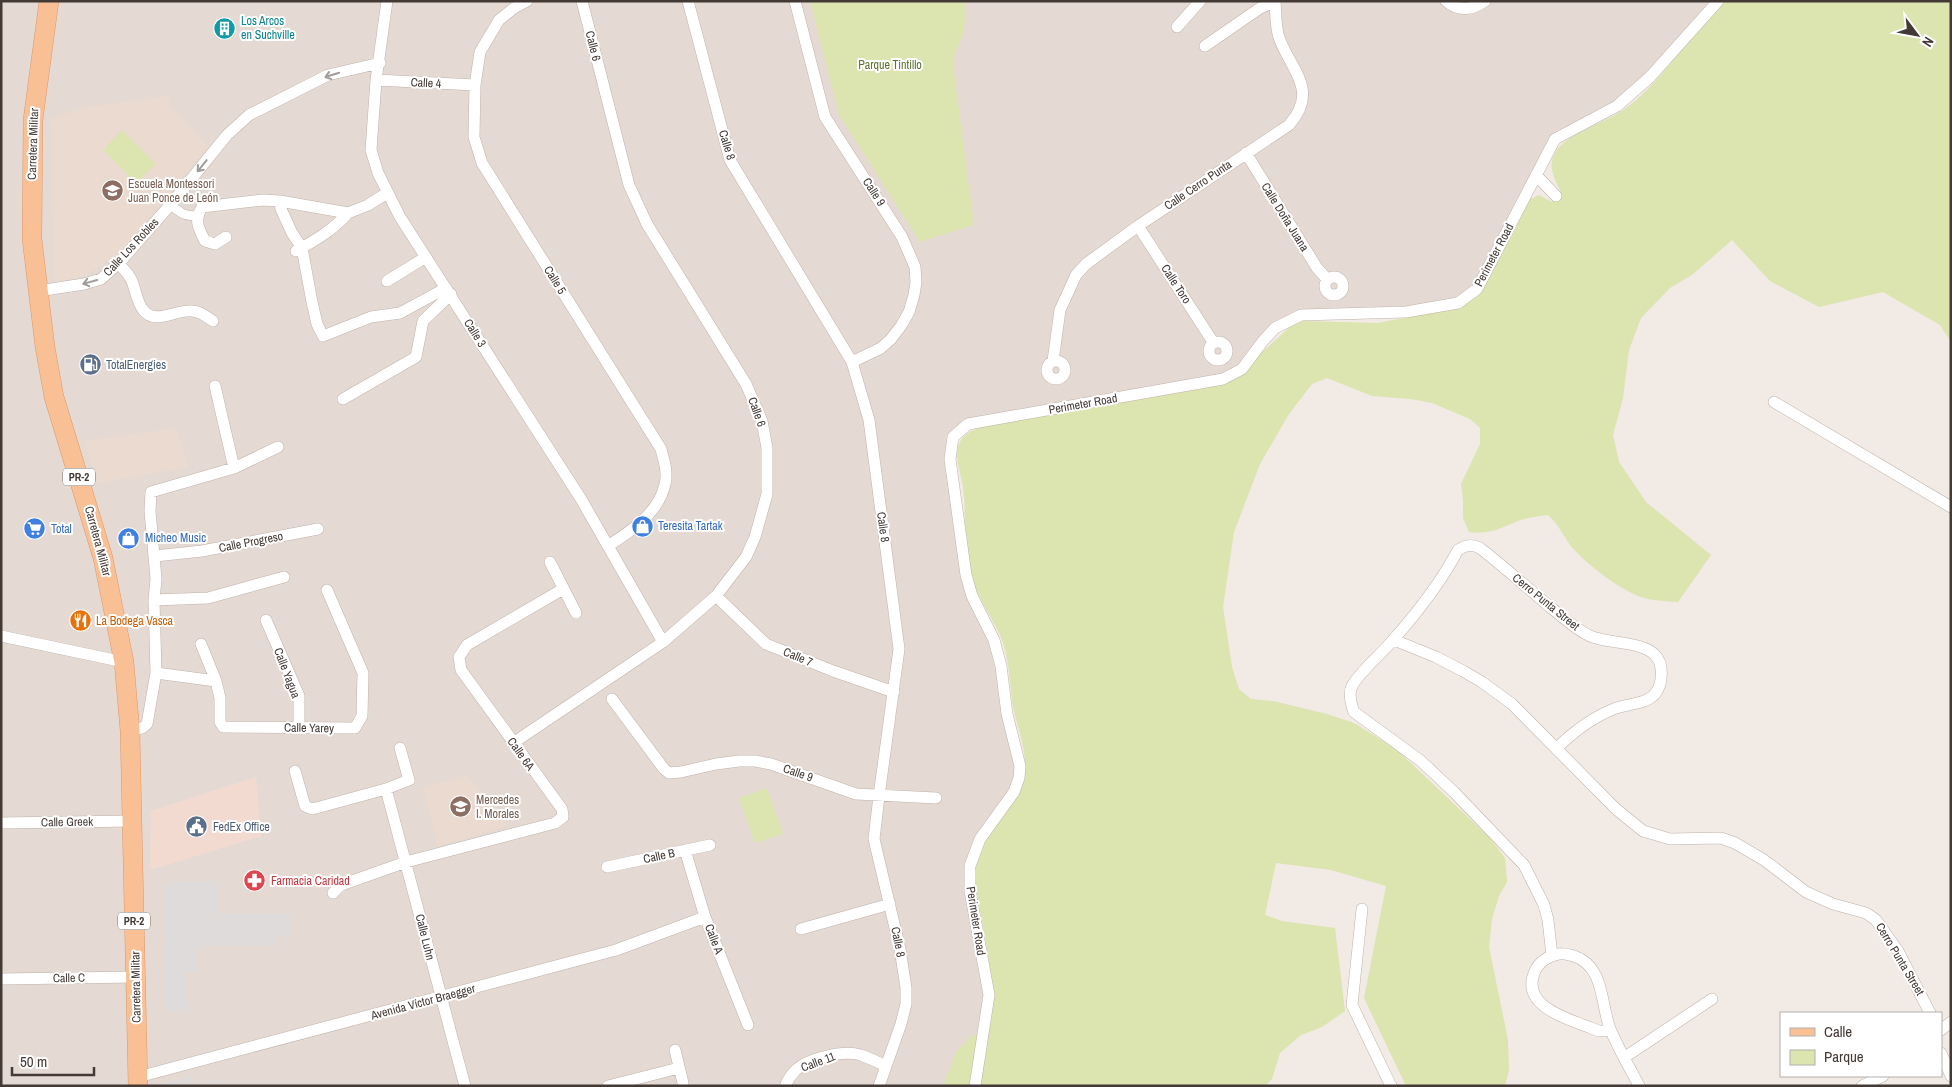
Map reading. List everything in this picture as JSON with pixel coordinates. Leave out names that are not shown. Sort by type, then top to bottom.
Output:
[{"type":"main road","name":"Carretera Militar","points":[[49,1],[32,120],[32,239],[54,396],[103,558],[124,662],[130,731],[138,1082]]},
{"type":"street","name":"Calle 3","points":[[387,1],[380,63],[376,80],[372,150],[378,173],[387,193],[426,257],[581,499],[663,642]]},
{"type":"street","name":"Calle 5","points":[[527,1],[514,8],[499,20],[480,52],[475,85],[474,137],[482,163],[661,449],[665,462],[665,485],[655,508],[645,519],[608,546]]},
{"type":"street","name":"Calle 6","points":[[513,743],[663,642],[716,596],[746,557],[762,518],[767,494],[767,448],[762,421],[746,384],[647,224],[629,184],[582,1]]},
{"type":"street","name":"Calle 8","points":[[688,1],[730,160],[852,362],[869,420],[900,649],[874,839],[900,949],[906,988],[906,1004],[901,1024],[878,1086]]},
{"type":"street","name":"Calle 9","points":[[795,1],[825,117],[902,237],[915,267],[916,282],[914,295],[902,326],[881,348],[852,362]]},
{"type":"street","points":[[1177,27],[1200,1]]},
{"type":"street","points":[[1205,46],[1260,8],[1275,1]]},
{"type":"street","name":"Calle Cerro Punta","points":[[1054,361],[1060,310],[1076,275],[1100,253],[1289,125],[1296,117],[1302,100],[1302,83],[1279,39],[1275,1]]},
{"type":"street","points":[[1446,1],[1465,10],[1475,8],[1485,1]]},
{"type":"street","name":"Perimeter Road","points":[[976,1086],[989,995],[970,892],[970,866],[980,839],[1014,792],[1019,778],[1020,766],[1007,714],[1001,666],[994,640],[972,596],[966,575],[950,459],[953,438],[968,424],[1223,379],[1242,369],[1262,341],[1275,328],[1301,315],[1406,312],[1458,303],[1477,290],[1556,139],[1617,106],[1650,77],[1718,1]]},
{"type":"street","name":"Calle Los Robles","points":[[38,291],[84,284],[101,279],[119,264],[227,135],[249,115],[328,75],[380,63]]},
{"type":"street","name":"Calle 4","points":[[376,80],[475,85]]},
{"type":"street","name":"Calle Doña Juana","points":[[1246,153],[1317,268],[1327,279]]},
{"type":"street","points":[[1536,175],[1556,196]]},
{"type":"street","points":[[299,249],[319,239],[338,224],[348,213],[368,205],[387,193]]},
{"type":"street","points":[[171,204],[191,217],[199,211],[263,200],[280,201],[348,213]]},
{"type":"street","points":[[280,201],[281,209],[299,249],[317,324],[323,336],[371,317],[400,313],[449,291]]},
{"type":"street","points":[[199,211],[198,227],[205,241],[215,244],[226,237]]},
{"type":"street","name":"Calle Toro","points":[[1138,226],[1213,342]]},
{"type":"street","points":[[387,281],[426,257]]},
{"type":"street","points":[[119,264],[131,278],[137,299],[147,314],[159,317],[190,310],[197,311],[213,321]]},
{"type":"street","points":[[343,399],[416,357],[423,321],[449,291]]},
{"type":"street","points":[[215,386],[234,468]]},
{"type":"street","points":[[1774,402],[1951,508]]},
{"type":"street","points":[[130,731],[142,728],[147,724],[156,674],[154,600],[156,580],[150,511],[151,492],[234,468],[278,447]]},
{"type":"street","name":"Calle Progreso","points":[[155,556],[202,551],[318,529]]},
{"type":"street","name":"Cerro Punta Street","points":[[1552,956],[1548,920],[1544,905],[1524,865],[1454,792],[1420,761],[1354,712],[1350,696],[1353,684],[1394,640],[1433,590],[1449,568],[1458,550],[1462,547],[1474,545],[1486,553],[1581,631],[1592,636],[1643,648],[1654,654],[1659,660],[1661,674],[1659,687],[1655,694],[1651,697],[1618,707],[1592,719],[1569,736],[1557,748]]},
{"type":"street","points":[[550,562],[576,613]]},
{"type":"street","points":[[154,600],[208,598],[284,577]]},
{"type":"street","name":"Calle 6A","points":[[406,862],[555,824],[563,818],[562,810],[461,670],[459,657],[467,646],[563,589]]},
{"type":"street","name":"Calle Yarey","points":[[216,681],[220,698],[220,722],[223,727],[355,728],[362,716],[363,673],[327,590]]},
{"type":"street","name":"Calle 7","points":[[716,596],[766,644],[833,672],[894,692]]},
{"type":"street","name":"Calle Yagua","points":[[266,620],[299,696],[299,728]]},
{"type":"street","points":[[1,636],[124,662]]},
{"type":"street","name":"Cerro Punta Street","points":[[1394,640],[1436,657],[1482,682],[1512,704],[1616,809],[1643,831],[1670,839],[1721,838],[1735,843],[1764,860],[1806,892],[1833,904],[1866,913],[1876,920],[1898,951],[1929,1012]]},
{"type":"street","points":[[156,674],[216,681],[201,644]]},
{"type":"street","name":"Calle 9","points":[[612,699],[664,769],[669,773],[739,761],[771,764],[856,794],[936,798]]},
{"type":"street","points":[[294,771],[305,806],[312,809],[386,789],[409,780],[400,748]]},
{"type":"street","name":"Calle Luhn","points":[[386,789],[465,1086]]},
{"type":"street","name":"Calle Greek","points":[[1,823],[132,821]]},
{"type":"street","name":"Calle B","points":[[607,866],[710,845]]},
{"type":"street","name":"Calle A","points":[[685,850],[705,917],[748,1025]]},
{"type":"street","points":[[333,893],[341,885],[406,862]]},
{"type":"street","points":[[801,929],[890,904]]},
{"type":"street","points":[[1362,909],[1352,1005],[1391,1086]]},
{"type":"street","name":"Avenida Víctor Braegger","points":[[138,1082],[616,950],[705,917]]},
{"type":"street","points":[[1610,1030],[1599,1031],[1546,1009],[1534,994],[1533,977],[1540,964],[1559,954],[1578,958],[1591,969],[1600,985],[1610,1030],[1639,1086]]},
{"type":"street","name":"Calle C","points":[[1,978],[136,977]]},
{"type":"street","points":[[1625,1057],[1712,999]]},
{"type":"street","points":[[675,1050],[683,1083]]},
{"type":"street","name":"Calle 11","points":[[786,1084],[795,1070],[809,1062],[835,1054],[860,1055],[886,1066]]},
{"type":"street","points":[[1942,1055],[1951,1076]]},
{"type":"street","points":[[608,1086],[679,1068]]},
{"type":"street","points":[[1862,1086],[1882,1077]]},
{"type":"shaded area","points":[[1,1],[1718,1],[1617,106],[1555,139],[1477,289],[1458,303],[1301,315],[1275,328],[1242,369],[1223,379],[968,424],[953,437],[966,575],[994,640],[1019,778],[970,866],[989,995],[975,1086],[1,1086]]},
{"type":"shaded area","name":"Escuela Montessori Juan Ponce de León","points":[[168,96],[170,106],[208,146],[116,257],[83,276],[54,282],[51,119],[81,108]]},
{"type":"shaded area","points":[[176,428],[188,467],[96,483],[85,441]]},
{"type":"shaded area","name":"Mercedes I. Morales","points":[[467,775],[508,826],[438,846],[423,788]]},
{"type":"shaded area","points":[[256,777],[261,836],[150,870],[151,811]]},
{"type":"shaded area","points":[[217,881],[217,914],[290,913],[290,936],[276,937],[276,945],[273,946],[197,946],[197,971],[186,973],[186,997],[189,1011],[166,1011],[165,882]]},
{"type":"shaded area","points":[[191,1076],[193,1085],[220,1079],[221,1086],[161,1086],[163,1083]]},
{"type":"green space","name":"Parque Tintillo","points":[[810,1],[965,1],[964,29],[953,65],[974,225],[920,242],[839,115]]},
{"type":"green space","points":[[1725,1],[1951,1],[1951,342],[1940,325],[1883,292],[1819,307],[1770,281],[1732,240],[1692,275],[1670,288],[1641,318],[1629,350],[1623,398],[1613,435],[1619,462],[1646,502],[1711,555],[1678,602],[1644,598],[1615,583],[1595,569],[1571,546],[1548,515],[1524,519],[1492,531],[1469,532],[1463,518],[1461,484],[1480,444],[1480,428],[1470,419],[1432,403],[1411,399],[1372,396],[1327,378],[1312,384],[1289,414],[1260,464],[1234,532],[1223,607],[1232,667],[1239,689],[1251,699],[1273,701],[1327,714],[1354,723],[1396,749],[1490,838],[1505,858],[1507,882],[1499,896],[1492,919],[1489,947],[1508,1040],[1509,1070],[1505,1086],[1406,1086],[1364,998],[1386,886],[1331,870],[1276,863],[1265,915],[1282,921],[1335,928],[1345,1011],[1322,1027],[1301,1035],[1280,1053],[1272,1079],[1265,1086],[943,1086],[956,1052],[971,1036],[988,1035],[994,997],[973,873],[980,850],[1025,765],[1003,644],[977,592],[968,567],[963,487],[957,458],[960,442],[967,434],[976,429],[996,423],[1227,384],[1292,325],[1303,321],[1378,323],[1443,310],[1477,285],[1524,202],[1539,195],[1552,202],[1561,192],[1552,168],[1553,158],[1560,146],[1575,135],[1629,106],[1654,82]]},
{"type":"green space","points":[[122,130],[156,164],[136,183],[103,150]]},
{"type":"green space","points":[[767,788],[783,834],[755,843],[739,798]]},
{"type":"place","name":"Los Arcos en Suchville","points":[[225,28]]},
{"type":"place","name":"Escuela Montessori Juan Ponce de León","points":[[112,191]]},
{"type":"place","name":"TotalEnergies","points":[[90,365]]},
{"type":"place","name":"Teresita Tartak","points":[[642,526]]},
{"type":"place","name":"Total","points":[[35,529]]},
{"type":"place","name":"Micheo Music","points":[[129,538]]},
{"type":"place","name":"La Bodega Vasca","points":[[80,621]]},
{"type":"place","name":"Mercedes I. Morales","points":[[460,807]]},
{"type":"place","name":"FedEx Office","points":[[197,827]]},
{"type":"place","name":"Farmacia Caridad","points":[[255,881]]}]
